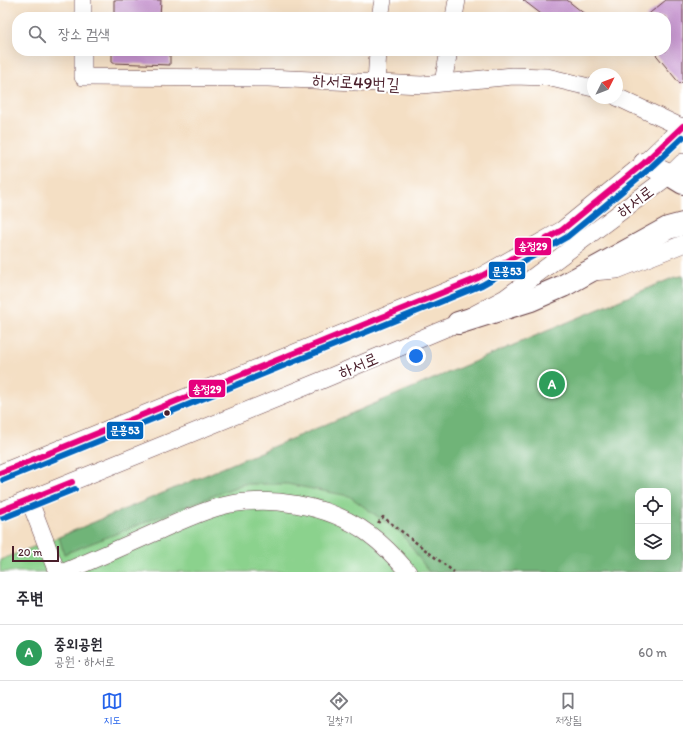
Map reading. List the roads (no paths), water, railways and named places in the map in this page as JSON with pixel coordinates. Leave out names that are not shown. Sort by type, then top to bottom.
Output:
[{"type":"highway","points":[[458,322],[531,300],[563,286],[668,228],[683,224]]},
{"type":"main road","points":[[644,163],[680,174]]},
{"type":"street","points":[[83,0],[83,12]]},
{"type":"street","points":[[381,12],[383,0]]},
{"type":"street","points":[[455,12],[457,0]]},
{"type":"street","name":"하서로49번길","points":[[83,56],[83,77],[268,78],[422,85],[512,76],[547,77],[587,87]]},
{"type":"street","points":[[376,83],[378,56]]},
{"type":"street","points":[[444,82],[448,56]]},
{"type":"street","points":[[623,100],[682,127]]},
{"type":"street","name":"하서로","points":[[0,473],[478,278],[562,230],[644,163],[682,127]]},
{"type":"street","name":"하서로","points":[[0,511],[328,378],[458,322],[505,298],[680,174]]},
{"type":"street","points":[[588,272],[617,270],[683,244]]},
{"type":"street","points":[[29,499],[57,572]]},
{"type":"street","points":[[64,572],[218,507],[273,501],[306,506],[335,515],[368,533],[388,550],[408,572]]},
{"type":"place","name":"중외공원","points":[[552,384]]}]
